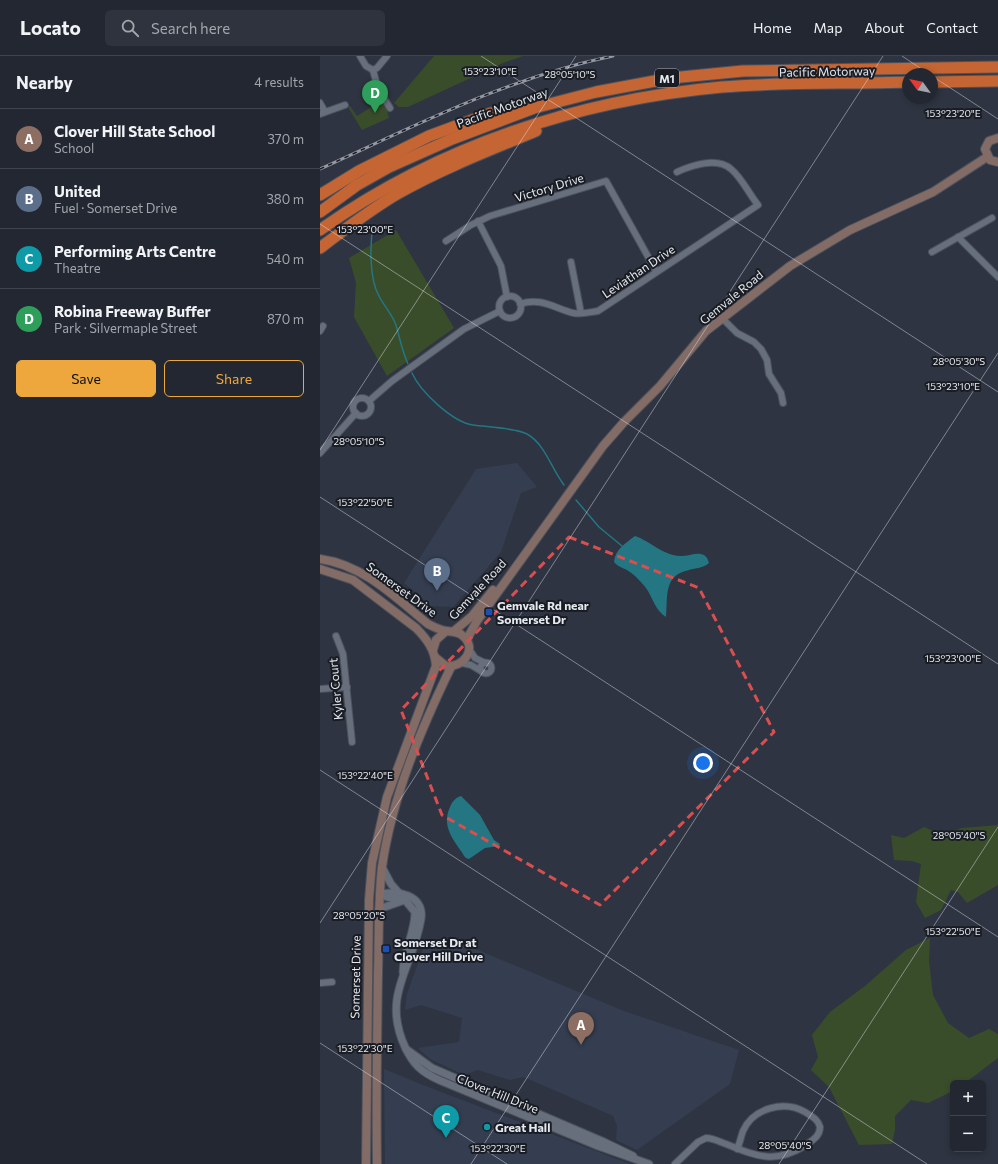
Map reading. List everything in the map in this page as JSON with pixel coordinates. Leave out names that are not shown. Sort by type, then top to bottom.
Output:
[{"type":"highway","name":"Pacific Motorway","points":[[320,212],[357,185],[389,167],[506,118],[576,96],[636,83],[694,75],[743,71],[998,66]]},
{"type":"highway","points":[[938,82],[998,81]]},
{"type":"highway","name":"Pacific Motorway","points":[[320,230],[390,186],[432,164],[488,140],[550,119],[594,107],[685,91],[765,85],[902,82]]},
{"type":"highway","points":[[320,195],[359,171],[441,131],[491,114],[506,118]]},
{"type":"highway","points":[[320,248],[354,222],[398,194],[445,170],[538,130],[550,119]]},
{"type":"main road","points":[[998,138],[992,139],[987,144],[985,149],[987,157],[998,163]]},
{"type":"main road","name":"Gemvale Road","points":[[466,639],[477,620],[615,430],[660,386],[706,331],[805,256],[850,230],[933,192],[987,157]]},
{"type":"main road","name":"Somerset Drive","points":[[320,559],[336,562],[360,572],[382,587],[428,624],[459,633],[466,639]]},
{"type":"main road","name":"Gemvale Road","points":[[450,631],[472,616],[518,563]]},
{"type":"main road","name":"Somerset Drive","points":[[320,569],[343,575],[363,586],[425,636],[442,664],[451,667],[439,692],[402,787],[392,820],[382,867],[379,909],[376,1076],[377,1164]]},
{"type":"main road","name":"Somerset Drive","points":[[366,1164],[369,895],[372,863],[385,804],[434,674],[434,653],[436,640],[450,631]]},
{"type":"main road","points":[[451,667],[466,660],[469,649],[466,639]]},
{"type":"street","points":[[360,56],[366,66],[373,70],[378,89],[390,108]]},
{"type":"street","points":[[373,70],[377,68],[387,56]]},
{"type":"street","points":[[320,103],[322,113],[345,105]]},
{"type":"street","name":"Leviathan Drive","points":[[520,304],[528,301],[541,301],[573,313],[598,311],[656,271],[758,205],[735,173],[726,166],[700,164],[677,172]]},
{"type":"street","name":"Victory Drive","points":[[478,222],[606,181],[656,271]]},
{"type":"street","points":[[932,252],[992,218]]},
{"type":"street","points":[[446,241],[478,222],[500,266],[507,297]]},
{"type":"street","points":[[958,237],[998,277]]},
{"type":"street","points":[[571,262],[581,313]]},
{"type":"street","points":[[507,297],[516,298],[520,304],[520,310],[516,316],[507,318],[500,311],[500,302],[507,297]]},
{"type":"street","points":[[369,401],[392,381],[464,329],[500,311]]},
{"type":"street","points":[[722,318],[737,333],[754,342],[764,353],[769,374],[781,393],[783,403]]},
{"type":"street","points":[[362,397],[369,401],[371,408],[368,413],[363,416],[356,413],[352,405],[356,400],[362,397]]},
{"type":"street","points":[[320,453],[356,413]]},
{"type":"street","name":"Kyler Court","points":[[336,636],[343,654],[352,742]]},
{"type":"street","points":[[462,663],[471,665],[487,673],[494,668],[488,663],[475,658],[469,649]]},
{"type":"street","points":[[481,671],[481,666],[485,663]]},
{"type":"street","points":[[320,689],[347,687]]},
{"type":"street","points":[[382,867],[391,884],[399,893]]},
{"type":"street","points":[[380,895],[387,893],[399,893]]},
{"type":"street","name":"Clover Hill Drive","points":[[399,893],[408,895],[416,900],[420,907],[421,916],[409,962],[403,973],[397,995],[395,1016],[400,1038],[408,1056],[421,1070],[439,1080],[628,1158],[650,1164]]},
{"type":"street","points":[[369,895],[380,895],[405,900]]},
{"type":"street","points":[[379,909],[405,900]]},
{"type":"street","name":"Clover Hill Drive","points":[[403,973],[403,961],[415,916],[413,909],[405,900]]},
{"type":"street","points":[[320,983],[332,982]]},
{"type":"street","points":[[675,1164],[704,1138],[712,1138],[737,1149],[765,1159],[774,1160],[784,1158],[798,1152],[814,1140],[819,1133],[820,1127],[815,1119],[798,1108],[771,1107],[763,1110],[750,1121],[743,1130],[737,1149]]},
{"type":"highlighted area","points":[[569,537],[699,588],[774,732],[600,905],[442,815],[401,710]]},
{"type":"shaded area","points":[[517,463],[537,487],[521,493],[501,552],[453,607],[431,606],[404,583],[476,469]]},
{"type":"shaded area","points":[[466,945],[624,1011],[739,1050],[730,1084],[637,1150],[616,1140],[617,1126],[613,1116],[524,1077],[510,1080],[478,1070],[464,1075],[430,1059],[418,1048],[459,1042],[462,1018],[421,1005],[405,1010],[407,994],[423,949]]},
{"type":"shaded area","points":[[384,1069],[423,1085],[630,1164],[385,1164]]},
{"type":"green space","points":[[434,56],[523,56],[503,63],[408,107],[399,107],[394,103]]},
{"type":"green space","points":[[381,101],[387,110],[389,118],[362,130],[348,107],[350,106],[357,116]]},
{"type":"green space","points":[[396,230],[454,328],[387,376],[354,317],[356,283],[349,258]]},
{"type":"green space","points":[[998,825],[998,885],[967,903],[958,892],[951,890],[941,910],[925,918],[916,902],[921,864],[912,861],[894,860],[891,835],[904,838],[924,827],[942,835],[962,828]]},
{"type":"green space","points":[[930,938],[929,961],[933,995],[948,1023],[969,1038],[989,1029],[998,1034],[998,1058],[969,1080],[950,1080],[950,1092],[928,1103],[911,1100],[895,1116],[895,1130],[892,1144],[859,1145],[829,1087],[811,1070],[818,1057],[812,1035],[830,1012],[865,986],[906,950]]},
{"type":"water","points":[[635,536],[668,554],[680,556],[697,554],[704,555],[709,563],[702,567],[681,573],[671,582],[667,595],[666,617],[659,611],[646,588],[639,580],[630,572],[618,566],[614,562],[616,553]]},
{"type":"water","points":[[461,796],[480,815],[494,840],[500,844],[499,846],[485,848],[469,859],[464,856],[454,841],[447,825],[448,813],[451,805],[455,799]]},
{"type":"waterway","points":[[373,225],[371,242],[373,280],[379,296],[396,325],[408,364]]},
{"type":"waterway","points":[[412,373],[429,397],[447,412],[465,423],[509,429],[522,432],[533,438],[543,450],[564,485]]},
{"type":"waterway","points":[[576,500],[599,527],[622,546]]},
{"type":"railway","points":[[320,169],[463,104],[537,76],[574,65],[613,56]]},
{"type":"place","name":"Robina Freeway Buffer","points":[[375,113]]},
{"type":"place","name":"United","points":[[437,591]]},
{"type":"place","name":"Gemvale Rd near Somerset Dr","points":[[489,612]]},
{"type":"place","name":"Somerset Dr at Clover Hill Drive","points":[[386,949]]},
{"type":"place","name":"Clover Hill State School","points":[[581,1045]]},
{"type":"place","name":"Great Hall","points":[[487,1127]]},
{"type":"place","name":"Performing Arts Centre","points":[[446,1138]]}]
